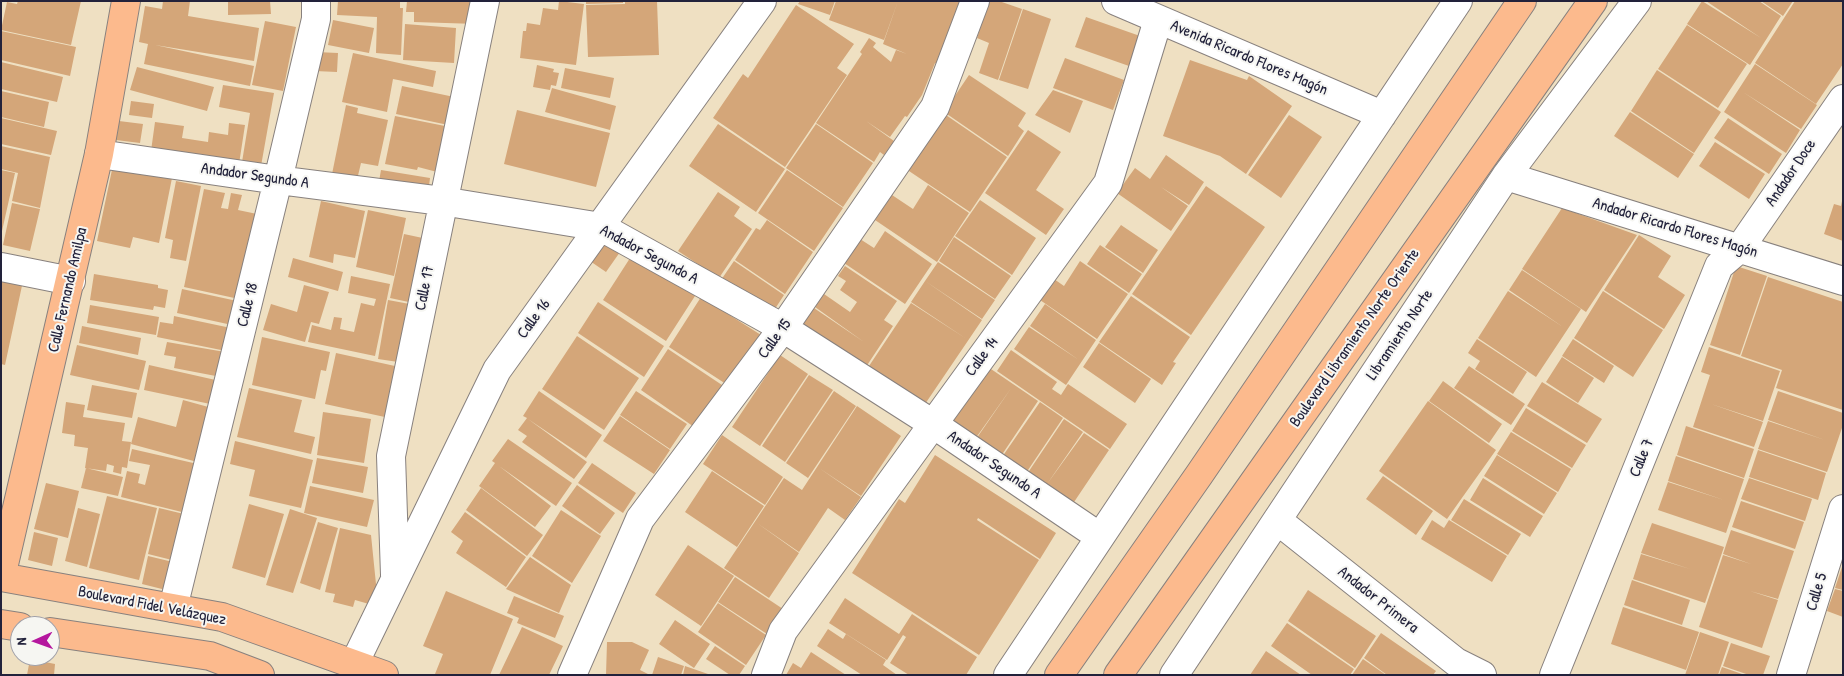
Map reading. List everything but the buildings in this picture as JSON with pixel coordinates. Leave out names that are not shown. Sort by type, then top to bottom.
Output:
[{"type":"main road","name":"Calle Fernando Amilpa","points":[[1,577],[99,154],[126,1]]},
{"type":"main road","points":[[1063,670],[1199,475],[1522,1]]},
{"type":"main road","name":"Boulevard Libramiento Norte Oriente","points":[[1118,675],[1593,1]]},
{"type":"main road","name":"Boulevard Fidel Velázquez","points":[[1,577],[222,618],[384,675]]},
{"type":"main road","points":[[60,634],[210,656],[260,675]]},
{"type":"street","name":"Calle 18","points":[[173,608],[316,19],[316,1]]},
{"type":"street","name":"Calle 17","points":[[395,578],[391,456],[442,201],[485,1]]},
{"type":"street","name":"Calle 16","points":[[354,664],[497,370],[762,1]]},
{"type":"street","name":"Calle 15","points":[[572,675],[640,519],[783,328],[935,107],[975,1]]},
{"type":"street","name":"Avenida Ricardo Flores Magón","points":[[1116,1],[1382,115]]},
{"type":"street","points":[[1008,675],[1458,1]]},
{"type":"street","name":"Libramiento Norte","points":[[1174,675],[1506,176],[1636,1]]},
{"type":"street","name":"Calle 14","points":[[766,675],[783,631],[1108,182],[1158,20]]},
{"type":"street","name":"Andador Doce","points":[[1740,248],[1843,99]]},
{"type":"street","name":"Andador Segundo A","points":[[99,154],[442,201],[601,227],[783,328],[933,424],[1100,537]]},
{"type":"street","name":"Andador Ricardo Flores Magón","points":[[1506,176],[1843,281]]},
{"type":"street","name":"Calle 7","points":[[1554,675],[1720,266],[1740,248]]},
{"type":"street","points":[[1,267],[70,282]]},
{"type":"street","name":"Calle 5","points":[[1791,675],[1843,509]]},
{"type":"street","name":"Andador Primera","points":[[1277,520],[1452,668],[1482,675]]}]
